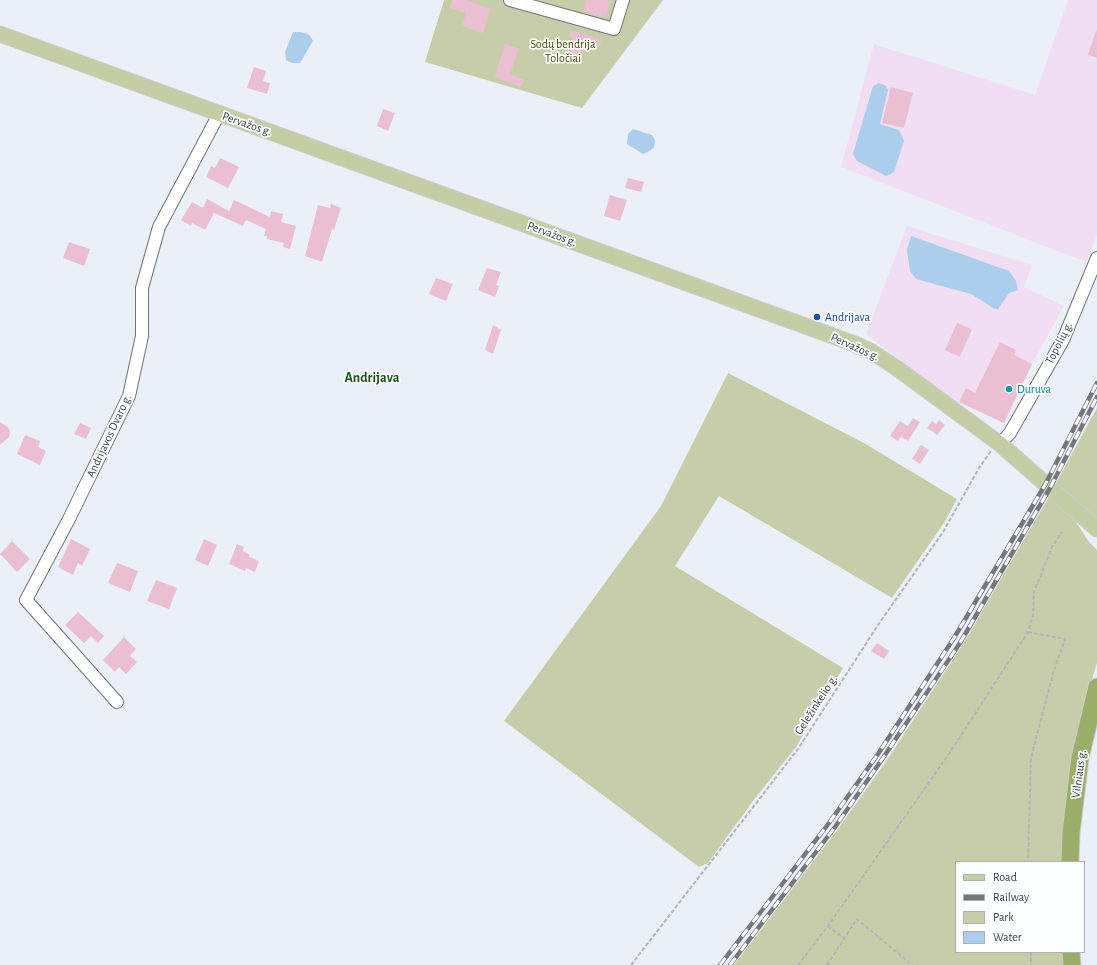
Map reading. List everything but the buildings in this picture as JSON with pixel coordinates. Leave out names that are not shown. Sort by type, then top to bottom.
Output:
[{"type":"highway","name":"Vilniaus g.","points":[[1070,861],[1071,833],[1080,758],[1097,687]]},
{"type":"highway","name":"Vilniaus g.","points":[[1081,861],[1092,752],[1097,731]]},
{"type":"highway","points":[[1071,953],[1072,965]]},
{"type":"highway","points":[[1083,953],[1083,965]]},
{"type":"main road","name":"Pervažos g.","points":[[0,34],[855,344],[872,352],[1000,444],[1097,530]]},
{"type":"main road","name":"Pervažos g.","points":[[1066,502],[1097,541]]},
{"type":"street","points":[[510,0],[614,29],[623,0]]},
{"type":"street","name":"Andrijavos Dvaro g.","points":[[116,702],[26,600],[69,519],[130,396],[142,336],[142,288],[160,227],[219,114]]},
{"type":"street","name":"Topolių g.","points":[[1000,444],[1010,433],[1063,340],[1097,258]]},
{"type":"path","name":"Geležinkelio g.","points":[[631,965],[798,749],[878,625],[943,532],[988,454],[1000,444]]},
{"type":"path","points":[[798,965],[828,926],[949,754],[1028,632],[1033,615],[1034,592],[1052,546],[1062,532]]},
{"type":"path","points":[[1028,632],[1064,640],[1053,673],[1032,758],[1028,861]]},
{"type":"path","points":[[827,965],[856,920],[912,965]]},
{"type":"path","points":[[828,926],[844,938]]},
{"type":"path","points":[[1031,953],[1031,965]]},
{"type":"shaded area","points":[[1068,0],[1097,0],[1097,235],[1086,262],[841,167],[874,44],[1035,95]]},
{"type":"shaded area","name":"Duruva","points":[[907,226],[1032,265],[1024,287],[1064,306],[1032,364],[1004,423],[944,396],[866,334]]},
{"type":"green space","name":"Sodų bendrija Toločiai","points":[[444,0],[663,0],[582,108],[425,62]]},
{"type":"green space","points":[[728,373],[864,443],[957,499],[944,523],[892,598],[719,496],[675,566],[843,668],[796,747],[753,801],[708,863],[699,867],[504,721],[661,506]]},
{"type":"green space","points":[[1097,408],[1097,520],[1074,499],[1071,499],[1055,485]]},
{"type":"green space","points":[[1050,495],[1068,510],[1089,542],[1097,550],[1097,663],[1085,703],[1066,861],[955,861],[955,953],[1066,953],[1066,965],[734,965],[838,829],[887,760],[963,644]]},
{"type":"water","points":[[293,32],[308,34],[313,41],[300,63],[292,63],[286,60],[285,52]]},
{"type":"water","points":[[879,83],[886,86],[888,90],[880,124],[899,130],[904,141],[894,172],[886,176],[857,161],[853,154],[873,86]]},
{"type":"water","points":[[633,129],[652,135],[655,140],[654,148],[643,154],[627,144],[628,134]]},
{"type":"water","points":[[911,236],[1009,271],[1016,281],[1018,290],[1009,293],[998,309],[995,309],[971,294],[916,279],[910,271],[907,250]]},
{"type":"railway","points":[[720,965],[829,823],[878,754],[954,638],[1045,485],[1097,383]]},
{"type":"railway","points":[[730,965],[835,827],[960,643],[1050,488],[1097,397]]},
{"type":"place","name":"Andrijava","points":[[817,317]]},
{"type":"place","name":"Duruva","points":[[1009,389]]},
{"type":"district","name":"Andrijava","points":[[372,378]]}]
